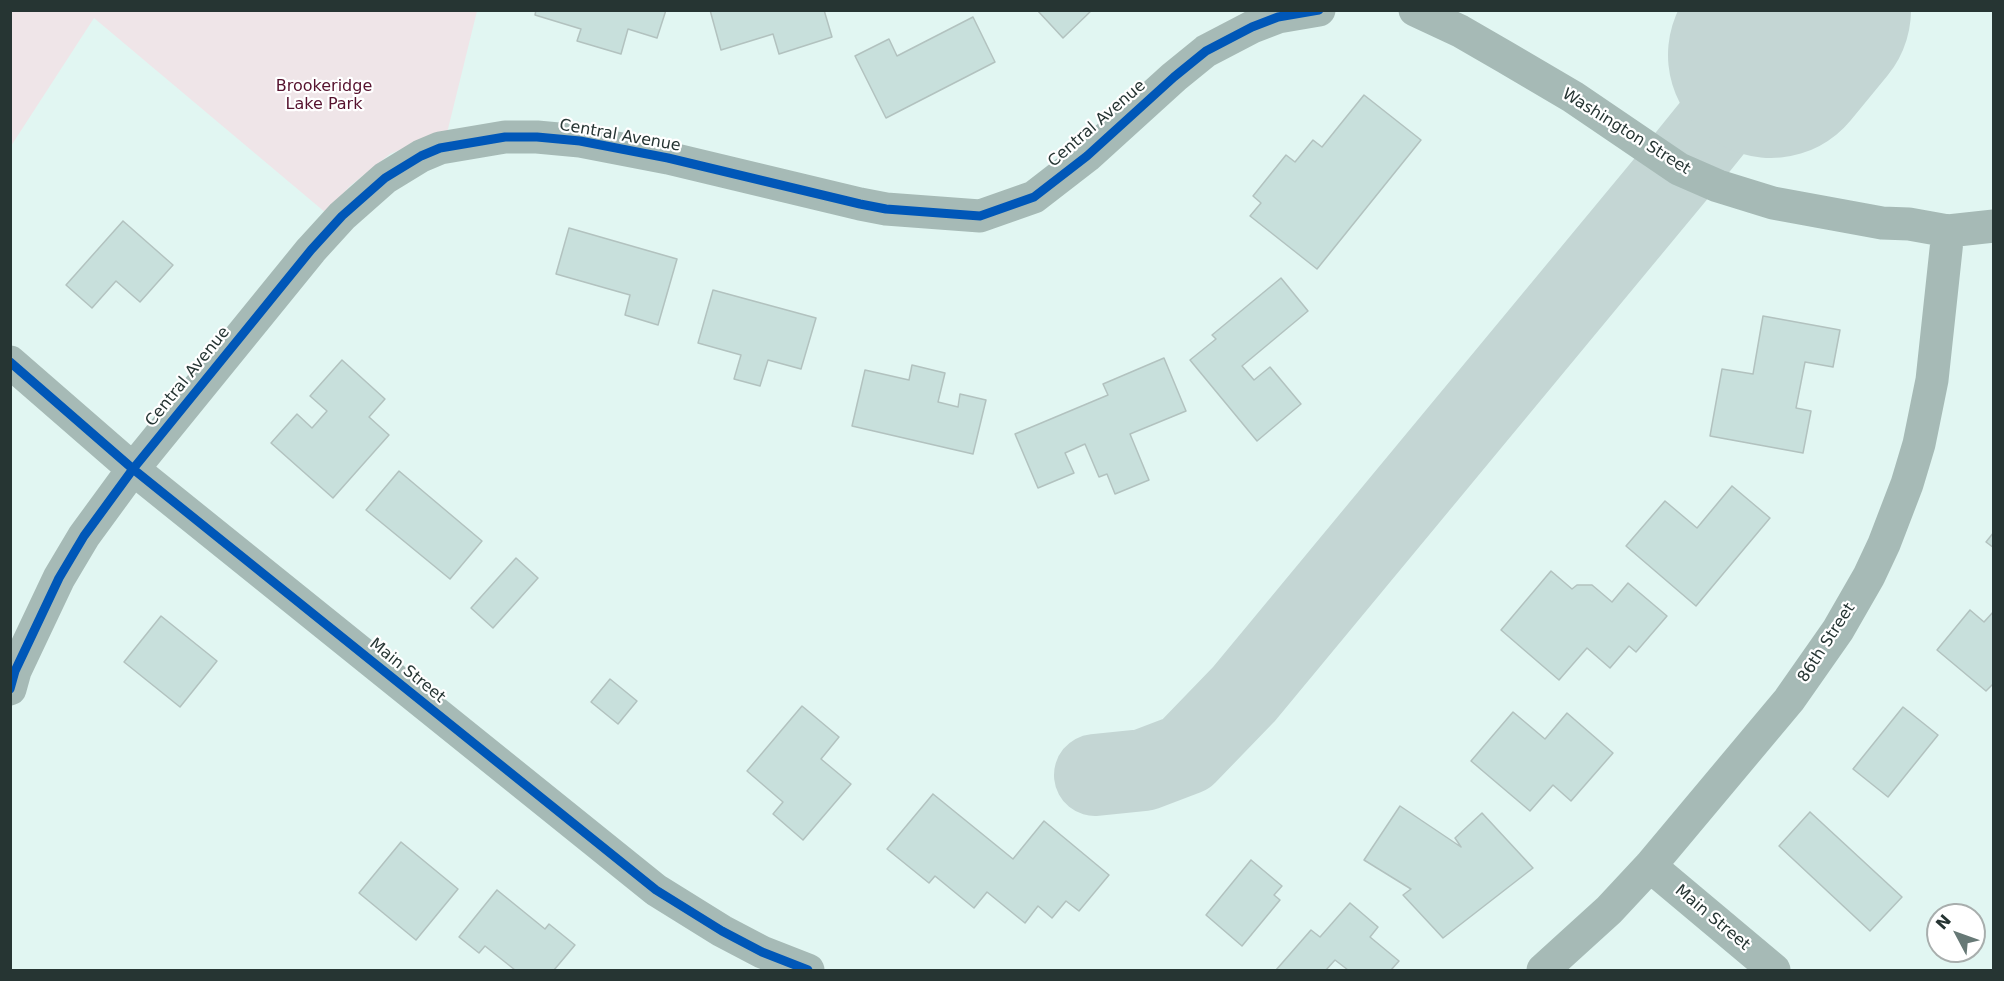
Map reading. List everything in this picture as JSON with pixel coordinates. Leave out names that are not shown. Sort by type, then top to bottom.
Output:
[{"type":"street","name":"Central Avenue","points":[[10,689],[15,671],[59,578],[84,536],[133,469],[311,250],[342,216],[385,178],[421,156],[440,148],[505,137],[580,141],[668,158],[886,209],[980,216],[1034,197],[1087,156],[1206,51],[1261,23],[1278,17],[1319,10]]},
{"type":"street","name":"Washington Street","points":[[1415,10],[1460,31],[1573,97],[1679,169],[1718,186],[1773,203],[1871,221],[1909,224],[1947,231],[1994,226]]},
{"type":"street","name":"86th Street","points":[[1543,970],[1609,910],[1650,866],[1795,691],[1838,630],[1869,576],[1907,484],[1919,444],[1932,380],[1947,231]]},
{"type":"street","name":"Main Street","points":[[10,362],[133,469],[656,890],[722,931],[762,952],[808,970]]},
{"type":"street","name":"Main Street","points":[[1650,866],[1774,970]]},
{"type":"green space","name":"Brookeridge Lake Park","points":[[11,11],[477,11],[447,133],[390,154],[350,186],[326,213],[94,18],[11,146]]},
{"type":"building","points":[[536,10],[666,10],[657,38],[628,29],[621,54],[577,41],[581,29],[535,15]]},
{"type":"building","points":[[710,10],[824,10],[832,37],[779,54],[773,34],[721,50]]},
{"type":"building","points":[[1037,10],[1092,10],[1063,38]]},
{"type":"building","points":[[973,17],[995,62],[886,118],[855,56],[889,39],[897,56]]},
{"type":"building","points":[[1364,95],[1421,140],[1317,269],[1250,216],[1261,203],[1253,196],[1286,155],[1295,162],[1313,140],[1322,147]]},
{"type":"building","points":[[123,221],[173,265],[140,302],[116,281],[92,308],[66,285]]},
{"type":"building","points":[[569,228],[677,259],[658,325],[625,315],[630,295],[556,274]]},
{"type":"building","points":[[1281,278],[1308,311],[1242,366],[1254,380],[1270,367],[1301,404],[1257,441],[1190,360],[1216,339],[1212,335]]},
{"type":"building","points":[[713,290],[816,318],[801,369],[768,360],[760,386],[734,379],[741,355],[698,343]]},
{"type":"building","points":[[1763,316],[1840,330],[1833,367],[1805,362],[1796,408],[1811,411],[1803,453],[1710,436],[1722,369],[1753,374]]},
{"type":"building","points":[[1164,358],[1186,411],[1130,434],[1149,480],[1115,494],[1107,474],[1099,477],[1085,444],[1065,453],[1074,473],[1038,488],[1015,434],[1108,395],[1103,384]]},
{"type":"building","points":[[342,360],[385,399],[369,417],[389,435],[333,498],[271,443],[297,414],[312,428],[327,411],[310,396]]},
{"type":"building","points":[[912,365],[945,373],[938,402],[958,407],[960,394],[986,400],[973,454],[852,426],[865,370],[909,380]]},
{"type":"building","points":[[399,471],[482,541],[450,579],[366,510]]},
{"type":"building","points":[[1732,486],[1770,518],[1696,606],[1626,546],[1665,501],[1697,528]]},
{"type":"building","points":[[1994,532],[1994,548],[1986,542]]},
{"type":"building","points":[[516,558],[538,578],[493,628],[471,608]]},
{"type":"building","points":[[1551,571],[1572,589],[1577,585],[1592,585],[1612,602],[1628,583],[1667,616],[1636,652],[1629,646],[1610,668],[1587,648],[1559,680],[1501,630]]},
{"type":"building","points":[[1970,610],[1984,622],[1994,611],[1994,683],[1986,691],[1937,650]]},
{"type":"building","points":[[161,616],[217,661],[180,707],[124,662]]},
{"type":"building","points":[[610,679],[637,701],[618,724],[591,702]]},
{"type":"building","points":[[802,706],[839,737],[821,759],[851,784],[803,840],[773,814],[783,802],[747,771]]},
{"type":"building","points":[[1903,707],[1938,735],[1888,797],[1853,769]]},
{"type":"building","points":[[1513,712],[1545,739],[1567,713],[1613,753],[1571,801],[1553,785],[1530,811],[1471,761]]},
{"type":"building","points":[[933,794],[1013,859],[1044,821],[1109,875],[1079,911],[1066,901],[1052,918],[1038,906],[1025,923],[987,892],[974,908],[935,876],[929,883],[887,849]]},
{"type":"building","points":[[1400,806],[1461,847],[1455,838],[1482,813],[1533,868],[1443,938],[1403,895],[1411,889],[1364,860]]},
{"type":"building","points":[[1810,812],[1902,897],[1870,931],[1779,846]]},
{"type":"building","points":[[401,842],[458,889],[416,940],[359,893]]},
{"type":"building","points":[[1251,860],[1282,886],[1274,895],[1280,900],[1242,946],[1206,915]]},
{"type":"building","points":[[497,890],[545,929],[549,924],[575,945],[554,970],[515,970],[485,946],[479,953],[459,937]]},
{"type":"building","points":[[1350,903],[1378,927],[1370,937],[1399,961],[1391,970],[1348,970],[1335,960],[1326,970],[1276,970],[1311,930],[1320,937]]},
{"type":"taxiway","points":[[1095,775],[1144,770],[1186,754],[1244,694],[1679,169],[1771,55],[1726,10]]},
{"type":"runway","points":[[1771,55],[1808,10]]},
{"type":"cycle path","points":[[10,689],[15,671],[59,578],[84,536],[133,469],[311,250],[342,216],[385,178],[421,156],[440,148],[505,137],[580,141],[668,158],[886,209],[980,216],[1034,197],[1087,156],[1206,51],[1252,27],[1278,17],[1319,10]]},
{"type":"cycle path","points":[[10,362],[133,469],[656,890],[722,931],[762,952],[808,970]]}]
